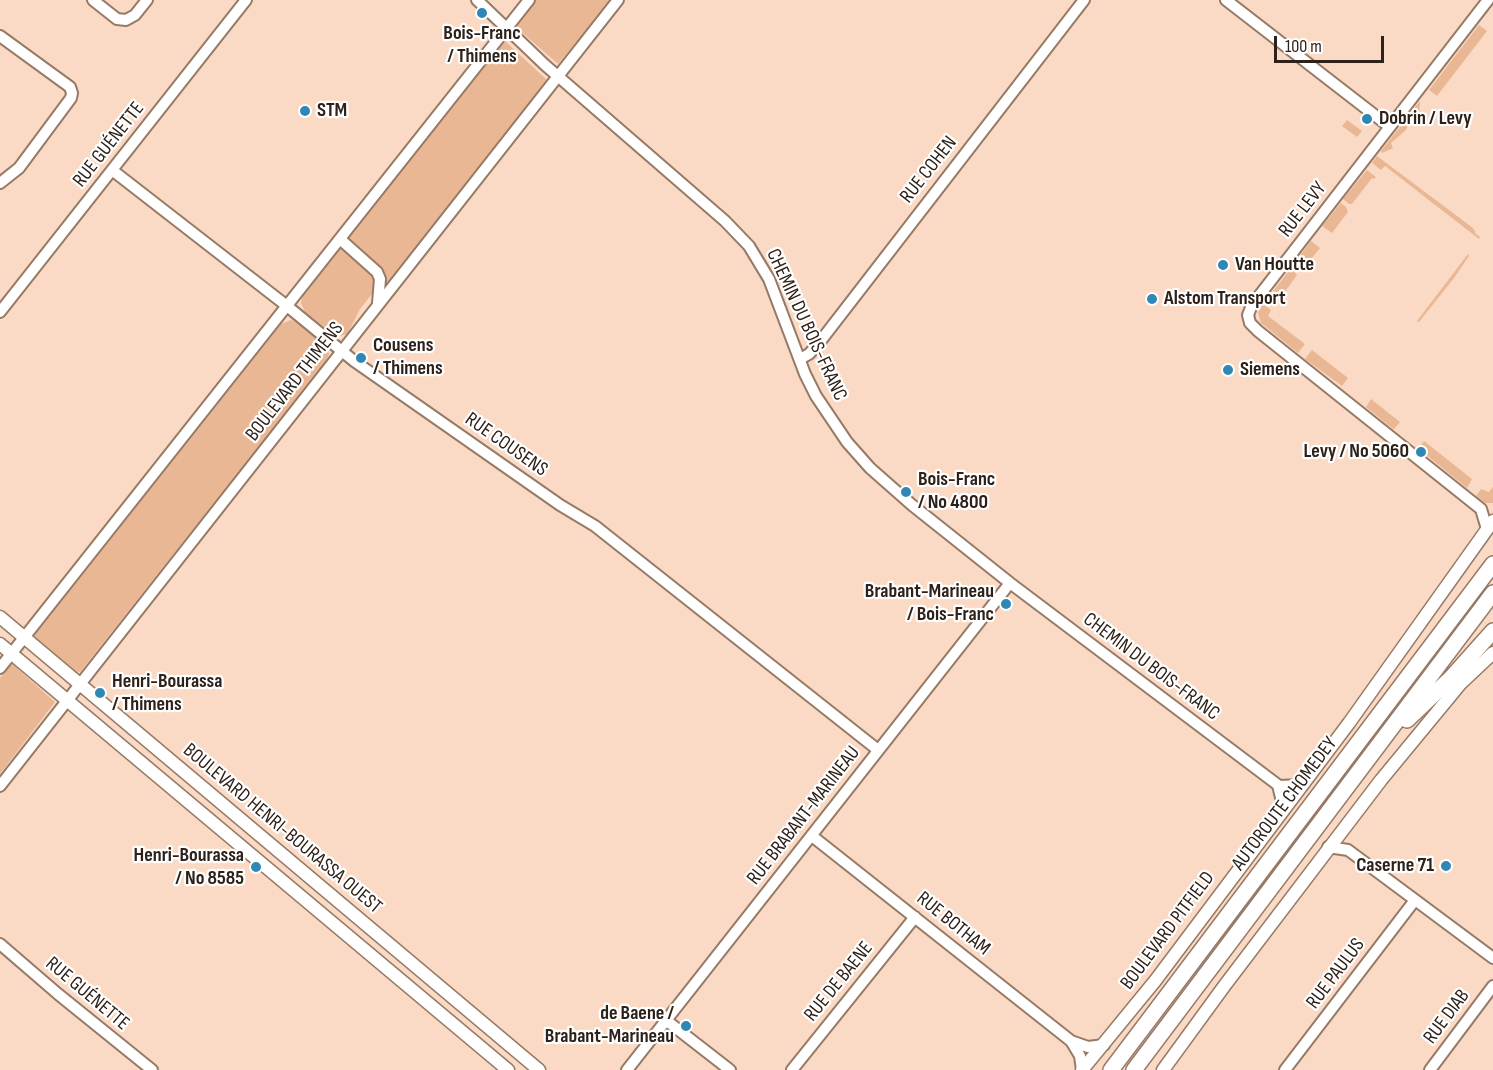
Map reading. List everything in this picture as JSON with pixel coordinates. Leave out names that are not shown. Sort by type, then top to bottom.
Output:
[{"type":"highway","name":"AUTOROUTE CHOMEDEY","points":[[1111,1070],[1493,564]]},
{"type":"highway","name":"AUTOROUTE CHOMEDEY","points":[[1134,1070],[1493,593]]},
{"type":"highway","points":[[1374,751],[1451,678],[1493,631]]},
{"type":"main road","name":"BOULEVARD PITFIELD","points":[[1082,1070],[1155,981],[1284,810],[1383,677],[1490,525]]},
{"type":"main road","name":"BOULEVARD HENRI-BOURASSA OUEST","points":[[0,617],[539,1070]]},
{"type":"main road","name":"BOULEVARD HENRI-BOURASSA OUEST","points":[[0,644],[508,1070]]},
{"type":"main road","points":[[1168,1067],[1345,825],[1461,683],[1493,653]]},
{"type":"street","points":[[93,0],[117,19],[126,20],[135,15],[147,0]]},
{"type":"street","name":"RUE GUÉNETTE","points":[[0,312],[246,0]]},
{"type":"street","name":"CHEMIN DU BOIS-FRANC","points":[[477,0],[558,76],[725,221],[745,242],[758,258],[769,279],[805,374],[826,413],[870,468],[912,506],[1010,584],[1279,786]]},
{"type":"street","points":[[0,668],[529,0]]},
{"type":"street","name":"BOULEVARD THIMENS","points":[[0,786],[618,0]]},
{"type":"street","name":"RUE COHEN","points":[[800,359],[809,354],[819,343],[1084,0]]},
{"type":"street","points":[[1226,0],[1390,127]]},
{"type":"street","name":"RUE LEVY","points":[[1481,509],[1258,331],[1249,320],[1248,313],[1488,0]]},
{"type":"street","points":[[0,183],[19,168],[71,98],[72,93],[70,87],[1,39]]},
{"type":"street","name":"RUE COUSENS","points":[[112,170],[287,306],[354,362],[551,499],[595,526],[878,750]]},
{"type":"street","points":[[340,239],[377,272],[380,279],[378,303]]},
{"type":"street","points":[[1490,525],[1481,509],[1493,509]]},
{"type":"street","name":"RUE BRABANT-MARINEAU","points":[[627,1070],[1010,584]]},
{"type":"street","points":[[1284,810],[1279,786],[1303,784]]},
{"type":"street","points":[[1345,825],[1348,850]]},
{"type":"street","name":"RUE BOTHAM","points":[[812,836],[1071,1041],[1088,1047],[1104,1046]]},
{"type":"street","points":[[1328,848],[1348,850],[1493,958]]},
{"type":"street","name":"RUE PAULUS","points":[[1285,1070],[1415,900]]},
{"type":"street","name":"RUE DE BAENE","points":[[792,1070],[915,917]]},
{"type":"street","name":"RUE GUÉNETTE","points":[[0,944],[152,1070]]},
{"type":"street","name":"RUE DIAB","points":[[1430,1070],[1493,986]]},
{"type":"street","points":[[667,1021],[730,1070]]},
{"type":"street","points":[[1071,1041],[1080,1056],[1082,1070]]},
{"type":"shaded area","points":[[536,0],[611,0],[558,64],[517,28]]},
{"type":"shaded area","points":[[1479,25],[1487,31],[1437,96],[1429,90]]},
{"type":"shaded area","points":[[505,41],[547,80],[385,287],[376,282],[372,294],[360,309],[348,333],[336,336],[305,312],[301,303],[303,293]]},
{"type":"shaded area","points":[[1420,101],[1419,115],[1413,114],[1406,130],[1391,143],[1393,148],[1382,153],[1381,151]]},
{"type":"shaded area","points":[[1347,120],[1362,131],[1357,137],[1342,126]]},
{"type":"shaded area","points":[[1377,156],[1473,228],[1480,237],[1479,239],[1385,166],[1381,170],[1372,163]]},
{"type":"shaded area","points":[[1367,170],[1376,177],[1372,178],[1352,204],[1349,204],[1343,199]]},
{"type":"shaded area","points":[[1341,203],[1348,212],[1332,233],[1322,226]]},
{"type":"shaded area","points":[[1311,241],[1320,248],[1303,269],[1299,269],[1293,265]]},
{"type":"shaded area","points":[[1468,254],[1469,256],[1454,278],[1419,322],[1417,321]]},
{"type":"shaded area","points":[[1291,268],[1297,275],[1276,304],[1268,298]]},
{"type":"shaded area","points":[[1262,303],[1271,310],[1268,316],[1305,344],[1298,353],[1261,323],[1258,313]]},
{"type":"shaded area","points":[[291,320],[327,347],[329,354],[327,360],[80,672],[77,672],[34,636],[281,324]]},
{"type":"shaded area","points":[[1312,350],[1348,378],[1342,386],[1305,359]]},
{"type":"shaded area","points":[[1371,399],[1400,422],[1395,428],[1393,429],[1366,407]]},
{"type":"shaded area","points":[[1424,441],[1472,479],[1467,488],[1426,453],[1418,449]]},
{"type":"shaded area","points":[[1493,487],[1493,503],[1485,503],[1476,496],[1481,489],[1489,492]]},
{"type":"shaded area","points":[[11,663],[55,702],[0,774],[0,678]]},
{"type":"place","name":"Bois-Franc / Thimens","points":[[482,13]]},
{"type":"place","name":"STM","points":[[305,111]]},
{"type":"place","name":"Dobrin / Levy","points":[[1367,119]]},
{"type":"place","name":"Van Houtte","points":[[1223,265]]},
{"type":"place","name":"Alstom Transport","points":[[1152,299]]},
{"type":"place","name":"Cousens / Thimens","points":[[361,358]]},
{"type":"place","name":"Siemens","points":[[1228,370]]},
{"type":"place","name":"Levy / No 5060","points":[[1421,452]]},
{"type":"place","name":"Bois-Franc / No 4800","points":[[906,492]]},
{"type":"place","name":"Brabant-Marineau / Bois-Franc","points":[[1006,604]]},
{"type":"place","name":"Henri-Bourassa / Thimens","points":[[100,693]]},
{"type":"place","name":"Caserne 71","points":[[1446,866]]},
{"type":"place","name":"Henri-Bourassa / No 8585","points":[[256,867]]},
{"type":"place","name":"de Baene / Brabant-Marineau","points":[[686,1026]]}]
